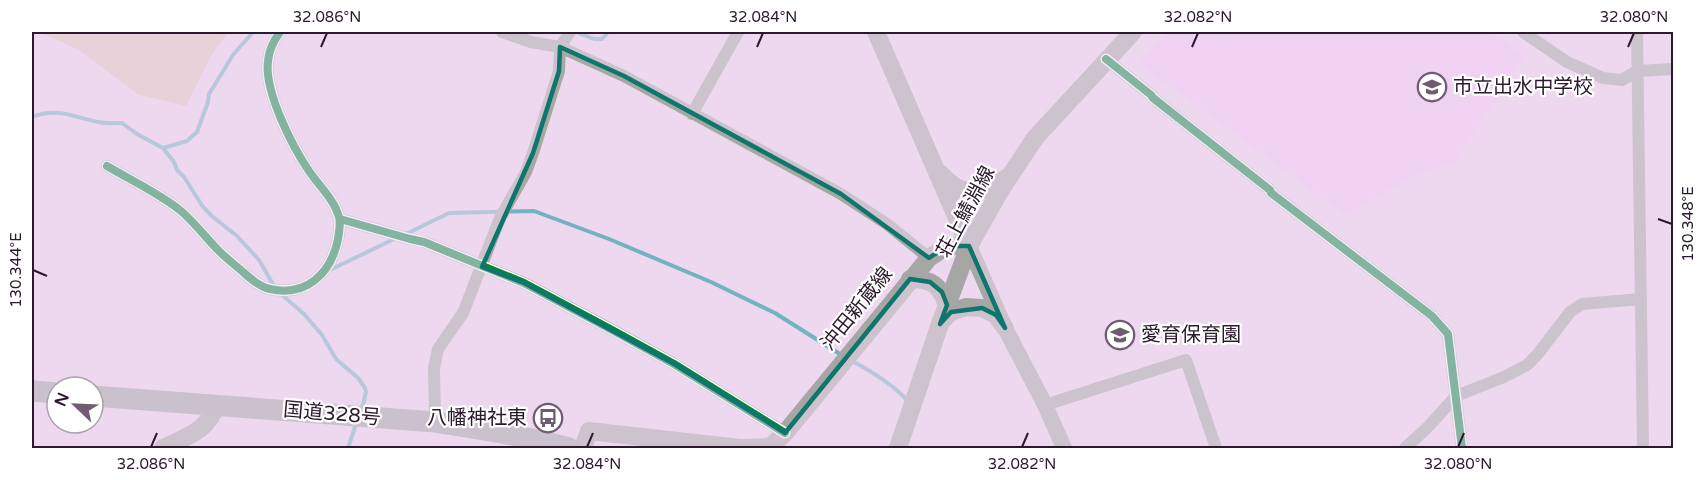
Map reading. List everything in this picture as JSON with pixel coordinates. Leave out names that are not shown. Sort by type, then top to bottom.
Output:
[{"type":"highway","name":"国道328号","points":[[105,397],[435,422],[509,434],[569,448]]},
{"type":"main road","points":[[876,32],[969,246]]},
{"type":"main road","name":"荘上鯖淵線","points":[[898,448],[969,246],[1035,138],[1133,32]]},
{"type":"main road","points":[[935,168],[949,184],[968,191],[987,189],[1011,174]]},
{"type":"main road","name":"沖田新蔵線","points":[[583,448],[589,431],[740,448],[769,448],[785,433],[929,258],[947,246],[969,246]]},
{"type":"main road","points":[[910,279],[922,279],[938,287],[947,305]]},
{"type":"main road","points":[[940,324],[951,312],[974,307],[996,315],[1005,328]]},
{"type":"main road","points":[[163,448],[198,431],[211,418],[217,405]]},
{"type":"street","points":[[107,166],[170,203],[183,213],[220,252],[252,280],[267,289],[295,290],[309,285],[322,274],[334,254],[340,219],[325,191],[309,172],[276,106],[269,78],[268,62],[272,46],[280,32]]},
{"type":"street","points":[[502,32],[531,42],[560,47],[624,76],[841,194],[887,224],[929,258]]},
{"type":"street","points":[[435,422],[434,368],[438,349],[463,313],[501,218],[526,172],[559,71],[560,47],[570,32]]},
{"type":"street","points":[[692,114],[738,32]]},
{"type":"street","points":[[1523,32],[1567,62],[1603,78],[1622,80],[1638,71],[1674,69]]},
{"type":"street","points":[[1637,32],[1643,448]]},
{"type":"street","points":[[1106,59],[1271,193],[1432,316],[1448,334],[1462,448]]},
{"type":"street","points":[[340,219],[424,242],[524,284],[674,364],[785,433]]},
{"type":"street","points":[[969,246],[1005,328],[1045,405],[1064,448]]},
{"type":"street","points":[[1405,448],[1456,396],[1527,365],[1570,312],[1582,304],[1641,298]]},
{"type":"street","points":[[1045,405],[1186,360],[1216,448]]},
{"type":"highlighted area","points":[[560,47],[624,76],[841,194],[929,258],[947,246],[969,246],[1005,328],[996,315],[982,308],[951,312],[940,324],[947,305],[942,292],[930,282],[910,279],[785,433],[674,364],[524,283],[482,267],[533,153],[559,71]]},
{"type":"shaded area","points":[[32,32],[229,32],[214,51],[186,106],[139,95],[79,50],[44,34]]},
{"type":"shaded area","points":[[1168,32],[1489,32],[1526,56],[1454,164],[1420,172],[1346,215],[1139,63]]},
{"type":"waterway","points":[[163,148],[187,141],[197,132],[209,94],[233,55],[253,32]]},
{"type":"waterway","points":[[576,32],[594,39],[602,39],[608,32]]},
{"type":"waterway","points":[[32,117],[58,113],[101,123],[122,123],[163,148],[203,207],[237,236],[259,260],[274,286]]},
{"type":"waterway","points":[[406,234],[449,213],[534,211],[609,239],[711,282],[775,313],[843,356]]},
{"type":"waterway","points":[[330,270],[396,238]]},
{"type":"waterway","points":[[281,294],[304,314],[322,335],[336,359],[358,378],[366,392],[362,409]]},
{"type":"waterway","points":[[852,361],[881,378],[907,400]]},
{"type":"waterway","points":[[348,448],[356,424]]},
{"type":"cycle path","points":[[107,166],[155,193],[181,211],[222,254],[259,285],[283,291],[305,286],[315,280],[323,272],[335,252],[340,220],[334,204],[309,171],[295,147],[270,87],[269,53],[280,32]]},
{"type":"cycle path","points":[[1106,59],[1271,193],[1432,316],[1448,334],[1462,448]]},
{"type":"cycle path","points":[[340,219],[424,242],[524,283],[674,364],[785,433]]},
{"type":"place","name":"市立出水中学校","points":[[1432,87]]},
{"type":"place","name":"愛育保育園","points":[[1120,335]]},
{"type":"place","name":"八幡神社東","points":[[548,418]]}]
